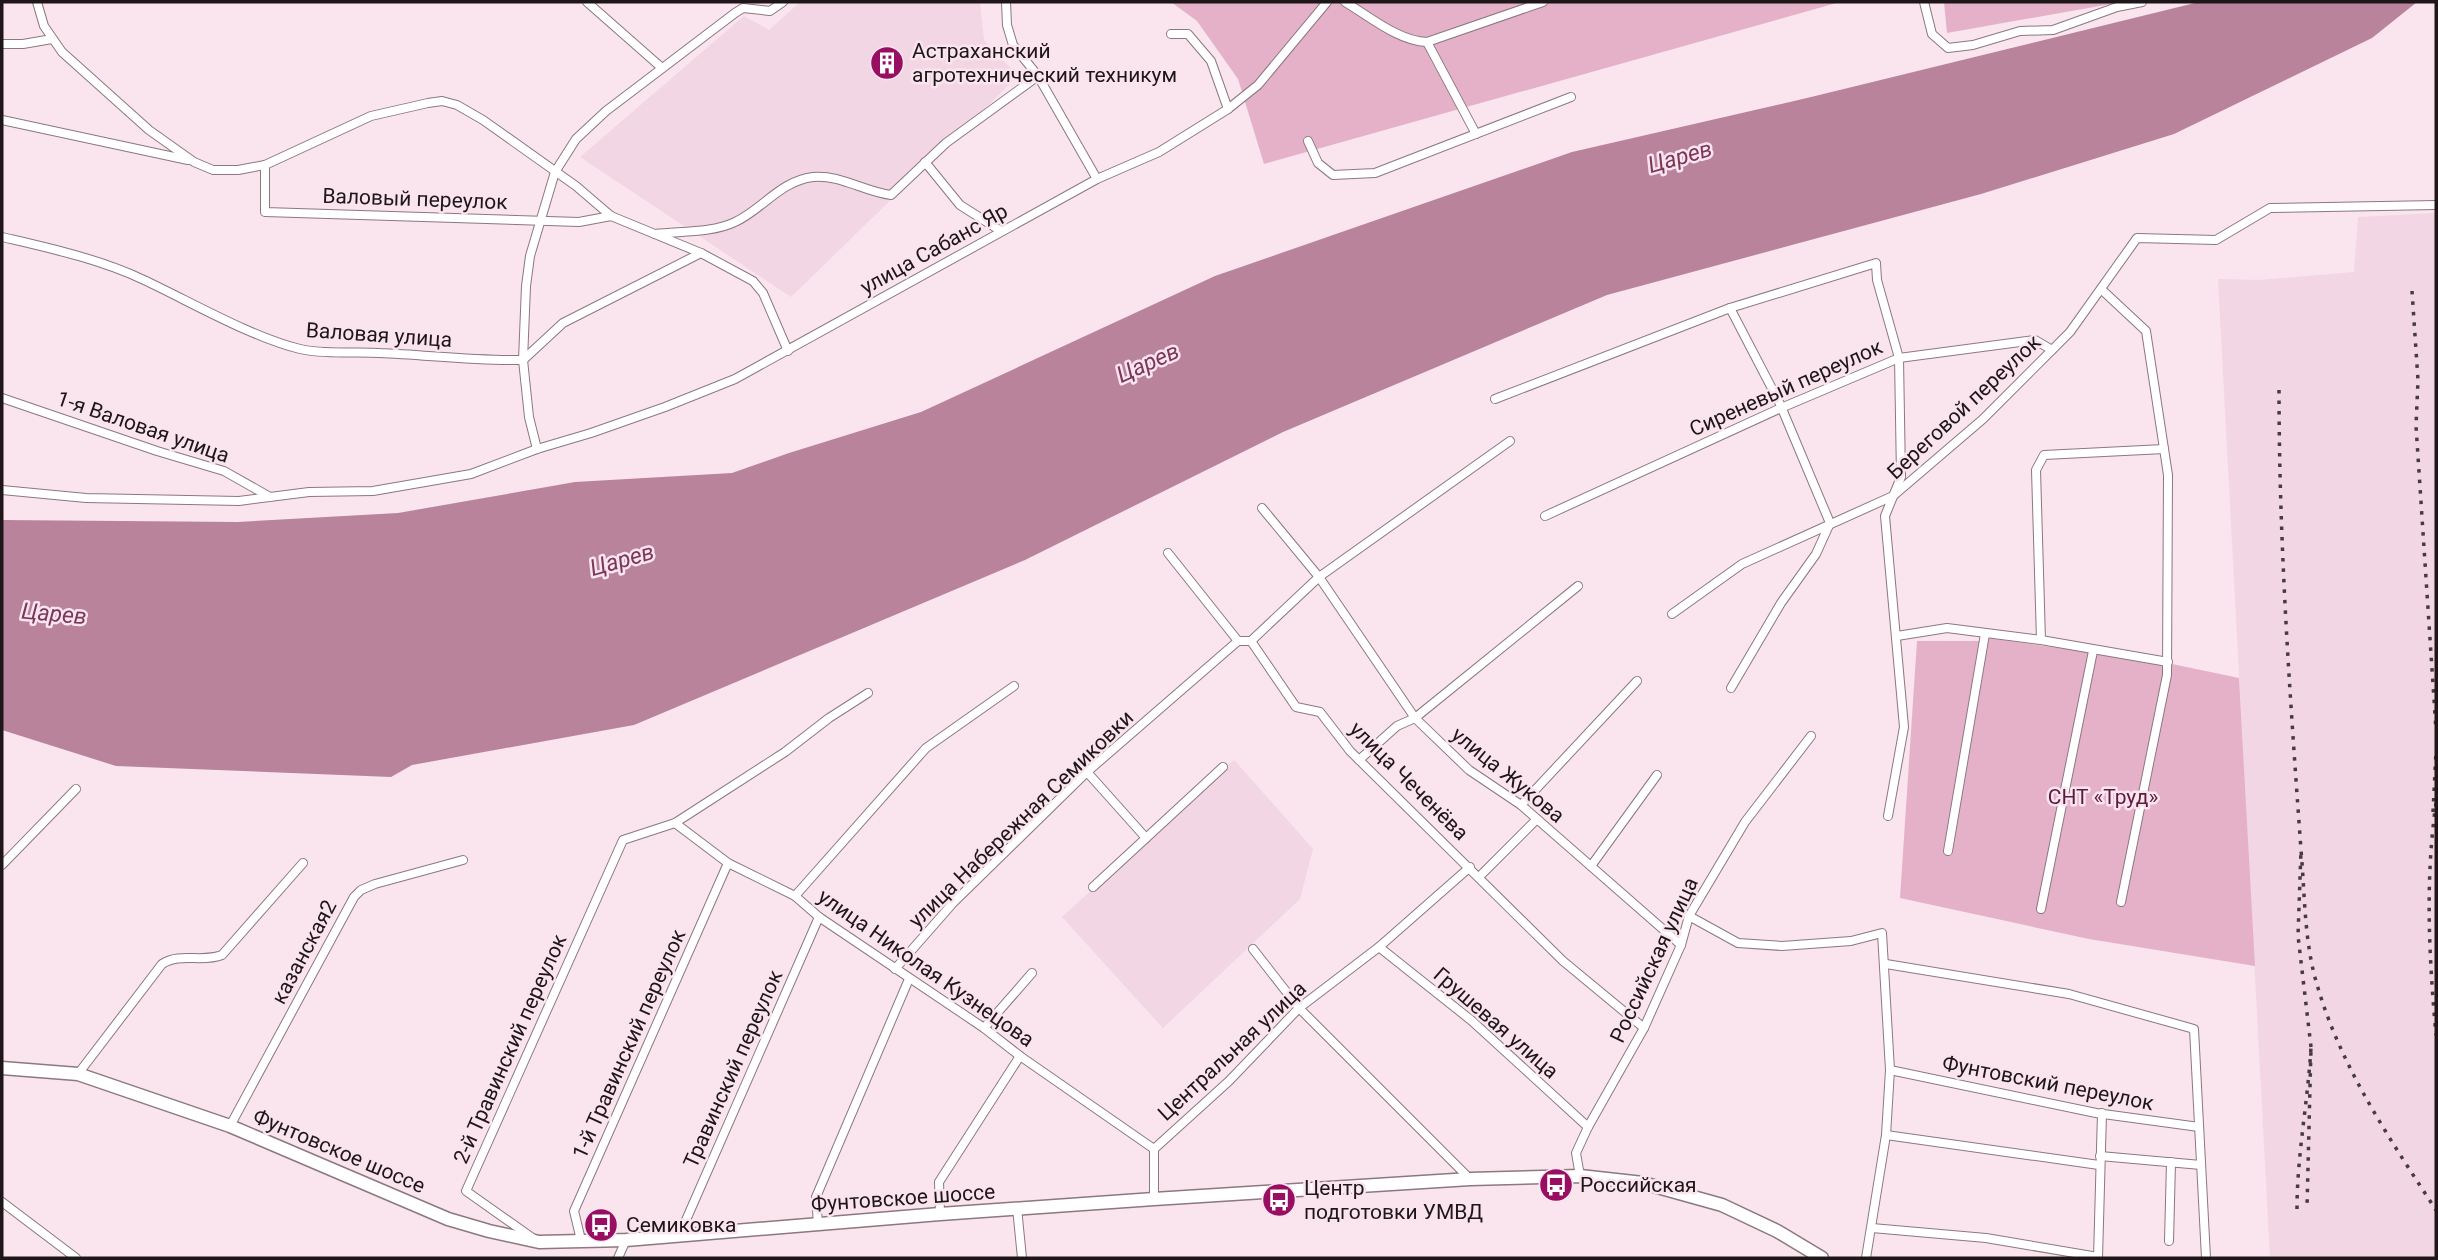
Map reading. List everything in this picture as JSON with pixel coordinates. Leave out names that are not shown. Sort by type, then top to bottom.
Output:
[{"type":"street","points":[[37,2],[44,26],[62,52],[149,130],[194,162]]},
{"type":"street","points":[[587,2],[662,68]]},
{"type":"street","points":[[537,449],[529,417],[523,360],[526,286],[530,256],[555,172],[576,139],[606,111],[662,68],[743,8],[770,10],[782,2]]},
{"type":"street","points":[[1006,2],[1007,25],[1013,45],[1038,76],[1097,179]]},
{"type":"street","name":"улица Сабанс Яр","points":[[2,490],[86,498],[239,501],[309,492],[373,491],[471,474],[537,449],[666,407],[735,379],[1097,179],[1160,152],[1228,109],[1258,85],[1327,2]]},
{"type":"street","points":[[1345,2],[1400,35],[1427,42],[1542,2]]},
{"type":"street","points":[[1924,2],[1932,34],[1948,48],[1973,46],[2020,31],[2053,30],[2118,7],[2142,2]]},
{"type":"street","points":[[1171,34],[1188,34],[1211,61],[1228,109]]},
{"type":"street","points":[[2,44],[23,44],[52,38]]},
{"type":"street","points":[[1427,42],[1476,134]]},
{"type":"street","points":[[653,234],[722,227],[742,218],[782,188],[798,180],[815,177],[830,178],[891,195],[946,143],[1038,76]]},
{"type":"street","points":[[1308,141],[1318,163],[1333,176],[1375,173],[1572,97]]},
{"type":"street","points":[[2,120],[225,171],[265,165],[361,119],[414,105],[442,101],[457,105],[483,120],[611,216],[701,253],[754,281],[763,293],[788,351]]},
{"type":"street","points":[[925,162],[960,205],[1001,231]]},
{"type":"street","name":"Валовый переулок","points":[[265,165],[265,212],[579,222],[611,216]]},
{"type":"street","name":"Береговой переулок","points":[[1893,496],[1983,419],[2070,332],[2137,237],[2217,240],[2270,208],[2436,205]]},
{"type":"street","name":"Валовая улица","points":[[2,237],[57,250],[131,275],[252,331],[298,348],[312,351],[523,360]]},
{"type":"street","points":[[523,360],[563,323],[701,253]]},
{"type":"street","points":[[1495,398],[1730,308],[1876,262],[1877,280],[1899,358],[1901,477],[1885,516],[1904,727],[1888,816]]},
{"type":"street","points":[[2101,289],[2147,331],[2168,475],[2168,662],[2121,902]]},
{"type":"street","points":[[1730,308],[1781,408],[1830,523],[1816,554],[1781,603],[1731,688]]},
{"type":"street","name":"Сиреневый переулок","points":[[1545,516],[1781,408],[1899,358],[2035,340],[2052,350]]},
{"type":"street","name":"1-я Валовая улица","points":[[2,398],[157,451],[225,471],[270,497]]},
{"type":"street","points":[[1168,553],[1238,641],[1251,641],[1319,577],[1510,441]]},
{"type":"street","points":[[2041,640],[2036,470],[2045,455],[2164,449]]},
{"type":"street","points":[[1672,614],[1742,564],[1893,496]]},
{"type":"street","name":"улица Жукова","points":[[1262,508],[1319,577],[1415,718],[1469,770],[1521,805],[1681,946]]},
{"type":"street","points":[[1359,760],[1397,726],[1415,718],[1578,586]]},
{"type":"street","points":[[1897,636],[1947,628],[2041,640],[2168,662]]},
{"type":"street","points":[[1948,851],[1985,634]]},
{"type":"street","name":"улица Набережная Семиковки","points":[[895,969],[953,903],[1087,772],[1238,641]]},
{"type":"street","name":"улица Чеченёва","points":[[1251,641],[1296,707],[1320,712],[1359,760],[1563,961],[1644,1028]]},
{"type":"street","points":[[2041,909],[2093,651]]},
{"type":"street","points":[[1521,805],[1637,681]]},
{"type":"street","points":[[795,896],[926,748],[1014,686]]},
{"type":"street","points":[[675,822],[785,752],[828,718],[868,693]]},
{"type":"street","name":"Российская улица","points":[[1580,1175],[1576,1153],[1644,1028],[1681,946],[1689,916],[1745,822],[1811,736]]},
{"type":"street","points":[[1093,887],[1223,767]]},
{"type":"street","points":[[1087,772],[1146,838]]},
{"type":"street","points":[[1591,866],[1657,775]]},
{"type":"street","points":[[2,865],[76,789]]},
{"type":"street","points":[[1479,877],[1537,820]]},
{"type":"street","name":"улица Николая Кузнецова","points":[[675,822],[727,863],[795,896],[818,917],[984,1028],[1154,1149]]},
{"type":"street","name":"2-й Травинский переулок","points":[[539,1242],[466,1191],[623,840],[675,822]]},
{"type":"street","name":"казанская2","points":[[230,1126],[354,897],[361,890],[375,884],[463,860]]},
{"type":"street","points":[[78,1074],[162,964],[173,958],[206,959],[222,956],[303,863]]},
{"type":"street","name":"1-й Травинский переулок","points":[[581,1240],[574,1211],[727,863]]},
{"type":"street","name":"Центральная улица","points":[[1154,1199],[1154,1149],[1229,1081],[1299,1008],[1379,947],[1469,867]]},
{"type":"street","points":[[1689,916],[1738,943],[1782,946],[1851,941],[1882,933],[1886,964],[1890,1070],[1886,1135],[1866,1258]]},
{"type":"street","name":"Травинский переулок","points":[[679,1236],[818,917]]},
{"type":"street","name":"Грушевая улица","points":[[1379,947],[1472,1021],[1588,1127]]},
{"type":"street","points":[[1253,949],[1299,1008],[1470,1179]]},
{"type":"street","points":[[1886,964],[2069,994],[2194,1029],[2206,1258]]},
{"type":"street","points":[[984,1028],[1032,973]]},
{"type":"street","points":[[818,1224],[816,1197],[909,979]]},
{"type":"street","points":[[940,1214],[939,1182],[1020,1056]]},
{"type":"street","name":"Фунтовское шоссе","points":[[2,1068],[78,1074],[230,1126],[448,1219],[539,1242],[626,1240],[1154,1199],[1470,1179],[1580,1175],[1643,1182],[1723,1205],[1777,1231],[1822,1258]]},
{"type":"street","name":"Фунтовский переулок","points":[[1890,1070],[2102,1114],[2199,1127]]},
{"type":"street","points":[[1872,1228],[1986,1238],[2098,1258],[2102,1114]]},
{"type":"street","points":[[1886,1135],[2099,1161],[2201,1165]]},
{"type":"street","points":[[2169,1241],[2171,1162]]},
{"type":"street","points":[[2,1202],[76,1258]]},
{"type":"street","points":[[1017,1209],[1022,1258]]},
{"type":"street","points":[[618,1258],[626,1240]]},
{"type":"shaded area","points":[[800,2],[980,2],[984,40],[1018,76],[791,297],[580,157],[744,16],[769,30]]},
{"type":"shaded area","points":[[2436,213],[2436,1258],[2270,1258],[2218,279],[2259,280],[2354,272],[2358,217]]},
{"type":"shaded area","points":[[1234,760],[1313,849],[1300,899],[1163,1028],[1062,917]]},
{"type":"green space","points":[[1171,2],[1840,2],[1264,164],[1238,79],[1197,21]]},
{"type":"green space","points":[[1944,2],[2122,2],[1947,33]]},
{"type":"green space","name":"СНТ «Труд»","points":[[1988,638],[2172,664],[2239,678],[2255,966],[2089,939],[1900,898],[1917,641],[1979,641]]},
{"type":"water","name":"Царев","points":[[2199,2],[2417,2],[2372,38],[2174,134],[1981,194],[1607,295],[1283,432],[1025,560],[634,725],[412,765],[391,777],[116,766],[2,730],[2,520],[238,522],[398,513],[575,482],[732,473],[921,412],[1215,276],[1572,152],[1807,98]]},
{"type":"railway","points":[[2412,291],[2418,380],[2416,426],[2436,730]]},
{"type":"railway","points":[[2279,390],[2283,563],[2301,850]]},
{"type":"railway","points":[[2433,812],[2436,751]]},
{"type":"railway","points":[[2436,803],[2430,861],[2429,919],[2436,1035]]},
{"type":"railway","points":[[2311,1047],[2298,936],[2301,850],[2310,954],[2328,1018],[2369,1104],[2436,1210]]},
{"type":"railway","points":[[2297,1209],[2311,1047],[2307,1208]]},
{"type":"place","name":"Астраханский агротехнический техникум","points":[[887,63]]},
{"type":"place","name":"Российская","points":[[1556,1185]]},
{"type":"place","name":"Центр подготовки УМВД","points":[[1279,1200]]},
{"type":"place","name":"Семиковка","points":[[601,1225]]}]
